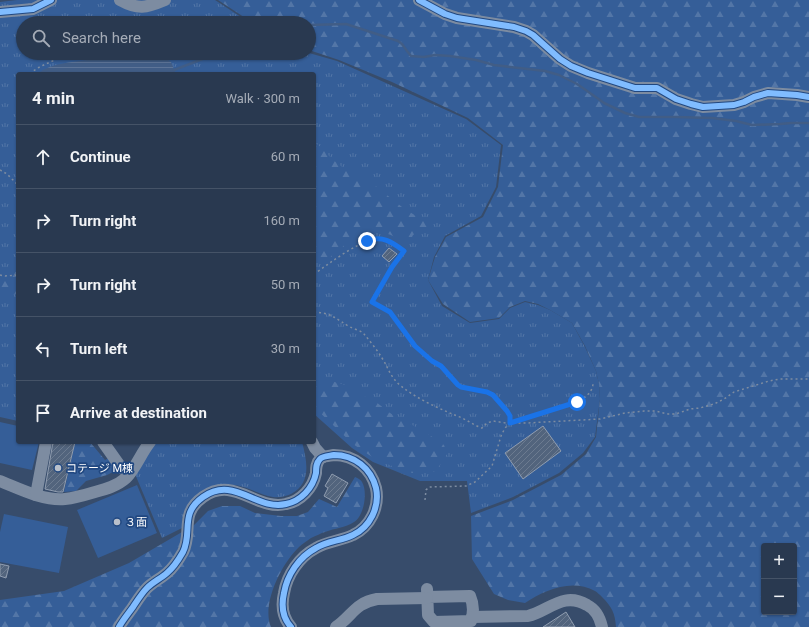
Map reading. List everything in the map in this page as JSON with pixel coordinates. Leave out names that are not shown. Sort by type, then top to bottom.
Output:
[{"type":"street","points":[[0,12],[33,8],[51,0]]},
{"type":"street","points":[[120,0],[141,7],[148,7],[164,0]]},
{"type":"street","points":[[419,0],[445,14],[457,18],[514,27],[526,31],[571,66],[588,73],[635,88],[657,88],[676,98],[703,107],[734,105],[768,93],[809,97]]},
{"type":"street","points":[[36,495],[46,444]]},
{"type":"street","points":[[104,444],[120,466],[129,474]]},
{"type":"street","points":[[0,481],[36,495],[51,499],[71,498],[113,486],[124,479],[129,474],[149,444]]},
{"type":"street","points":[[313,444],[323,457]]},
{"type":"street","points":[[119,627],[144,591],[167,573],[178,560],[186,544],[188,518],[192,508],[199,500],[212,492],[218,490],[228,490],[238,492],[266,503],[279,505],[292,502],[303,496],[311,486],[316,474],[317,464],[320,459],[330,456],[353,459],[366,468],[374,482],[377,497],[371,519],[354,535],[331,541],[317,547],[296,565],[287,583],[282,602],[283,614],[291,627]]},
{"type":"street","points":[[336,627],[356,608],[371,600],[427,595],[470,596],[474,606],[471,621],[434,622],[428,615],[427,595]]},
{"type":"street","points":[[472,617],[528,616],[537,614],[556,603],[570,600],[580,602],[593,609],[599,617],[602,627]]},
{"type":"path","points":[[32,72],[38,67],[56,60]]},
{"type":"path","points":[[0,170],[7,174],[16,183]]},
{"type":"path","points":[[316,273],[348,251],[371,240],[386,240],[392,242],[404,251],[392,267],[372,302],[390,312],[415,346],[432,361],[441,366],[458,385],[461,387],[487,392],[493,395],[507,411],[510,416],[510,423]]},
{"type":"path","points":[[0,275],[16,275]]},
{"type":"path","points":[[316,312],[329,314],[361,332],[378,352],[391,376],[401,386],[446,412],[482,428],[492,421],[510,423],[600,419],[625,413],[644,411],[676,414],[690,409],[714,404],[734,392],[769,381],[780,379],[809,379]]},
{"type":"path","points":[[425,500],[426,490],[429,487],[466,486],[475,482],[492,466],[501,436],[505,428],[510,423],[582,400],[592,389],[593,382]]},
{"type":"green space","points":[[17,0],[215,0],[239,16],[16,16],[16,60],[316,60],[316,55],[337,61],[466,119],[501,145],[496,187],[481,216],[445,236],[434,257],[428,280],[442,306],[470,323],[499,319],[510,308],[525,302],[550,310],[572,323],[596,371],[599,384],[600,399],[595,437],[583,453],[559,473],[513,497],[471,513],[467,481],[420,481],[373,462],[352,448],[316,416],[316,72],[16,72],[16,421],[0,417],[0,2]]},
{"type":"green space","points":[[218,0],[809,0],[809,627],[616,627],[614,614],[608,604],[597,592],[586,587],[558,587],[549,590],[525,603],[508,600],[494,594],[472,559],[471,516],[513,500],[561,475],[586,454],[596,437],[600,399],[599,384],[596,371],[585,346],[572,323],[550,310],[538,304],[525,301],[510,307],[499,318],[470,322],[443,304],[428,280],[435,257],[446,237],[483,217],[498,187],[503,145],[468,118],[392,82],[339,60],[316,52],[316,16],[242,16]]},
{"type":"green space","points":[[316,144],[342,167],[363,176],[402,207],[430,225],[413,235],[409,243],[394,236],[379,232],[372,232],[351,241],[327,260],[320,259],[316,252]]},
{"type":"green space","points":[[0,271],[16,272],[16,294],[0,296]]},
{"type":"green space","points":[[321,378],[345,385],[361,396],[371,398],[390,413],[425,432],[444,445],[447,454],[434,472],[412,473],[375,459],[353,444],[316,409],[316,379]]},
{"type":"green space","points":[[0,422],[16,426],[16,444],[38,444],[32,470],[0,463]]},
{"type":"green space","points":[[75,444],[92,444],[105,460],[109,458],[117,468],[107,475],[86,481],[76,491],[64,492]]},
{"type":"green space","points":[[156,444],[302,444],[306,464],[305,478],[298,489],[291,494],[280,497],[273,497],[241,486],[228,484],[207,489],[196,496],[189,503],[184,514],[182,528],[162,538],[135,474]]},
{"type":"green space","points":[[355,477],[362,481],[365,492],[363,509],[360,515],[351,524],[323,532],[311,538],[300,546],[293,554],[280,573],[271,596],[269,618],[271,627],[0,627],[0,600],[64,591],[129,563],[194,525],[208,511],[222,506],[240,506],[255,513],[297,516],[308,512],[319,499],[337,507]]},
{"type":"green space","name":"３面","points":[[137,485],[157,533],[98,558],[77,510]]},
{"type":"green space","points":[[4,514],[68,527],[59,573],[0,562],[0,532]]},
{"type":"shaded area","points":[[88,60],[168,60],[171,62],[175,72],[40,72],[64,63]]},
{"type":"building","points":[[389,248],[397,254],[389,262],[382,256]]},
{"type":"building","points":[[543,426],[561,451],[523,479],[505,453]]},
{"type":"building","name":"コテージ M棟","points":[[53,444],[75,444],[63,492],[45,489]]},
{"type":"building","points":[[332,474],[348,483],[336,503],[324,496],[328,488],[325,486]]},
{"type":"building","points":[[0,564],[9,566],[6,578],[0,576]]},
{"type":"building","points":[[566,612],[575,627],[543,627]]},
{"type":"waterway","points":[[316,25],[346,24],[398,41],[411,56],[450,56],[476,60],[494,65],[545,71],[559,75],[577,84],[604,103],[625,113],[639,117],[712,118],[752,125],[809,123]]},
{"type":"waterway","points":[[174,70],[200,60]]},
{"type":"cycle path","points":[[0,12],[33,9],[51,0]]},
{"type":"cycle path","points":[[419,0],[445,14],[457,18],[514,27],[526,31],[533,35],[560,59],[571,66],[588,73],[635,88],[657,88],[676,99],[703,107],[734,105],[768,93],[809,97]]},
{"type":"cycle path","points":[[119,627],[145,590],[169,571],[180,558],[186,545],[191,510],[203,497],[214,491],[225,490],[235,491],[265,503],[275,505],[286,504],[297,500],[306,493],[312,484],[316,473],[317,464],[321,458],[334,455],[348,457],[361,464],[374,481],[377,495],[375,509],[369,522],[359,531],[348,537],[316,548],[299,561],[291,573],[283,598],[284,615],[291,627]]},
{"type":"place","name":"コテージ M棟","points":[[58,468]]},
{"type":"place","name":"３面","points":[[117,522]]},
{"type":"route","points":[[367,241],[382,239],[392,242],[404,251],[392,267],[372,302],[390,312],[415,346],[432,361],[441,366],[458,385],[461,387],[487,392],[493,395],[507,411],[510,416],[510,423],[577,402]]}]
